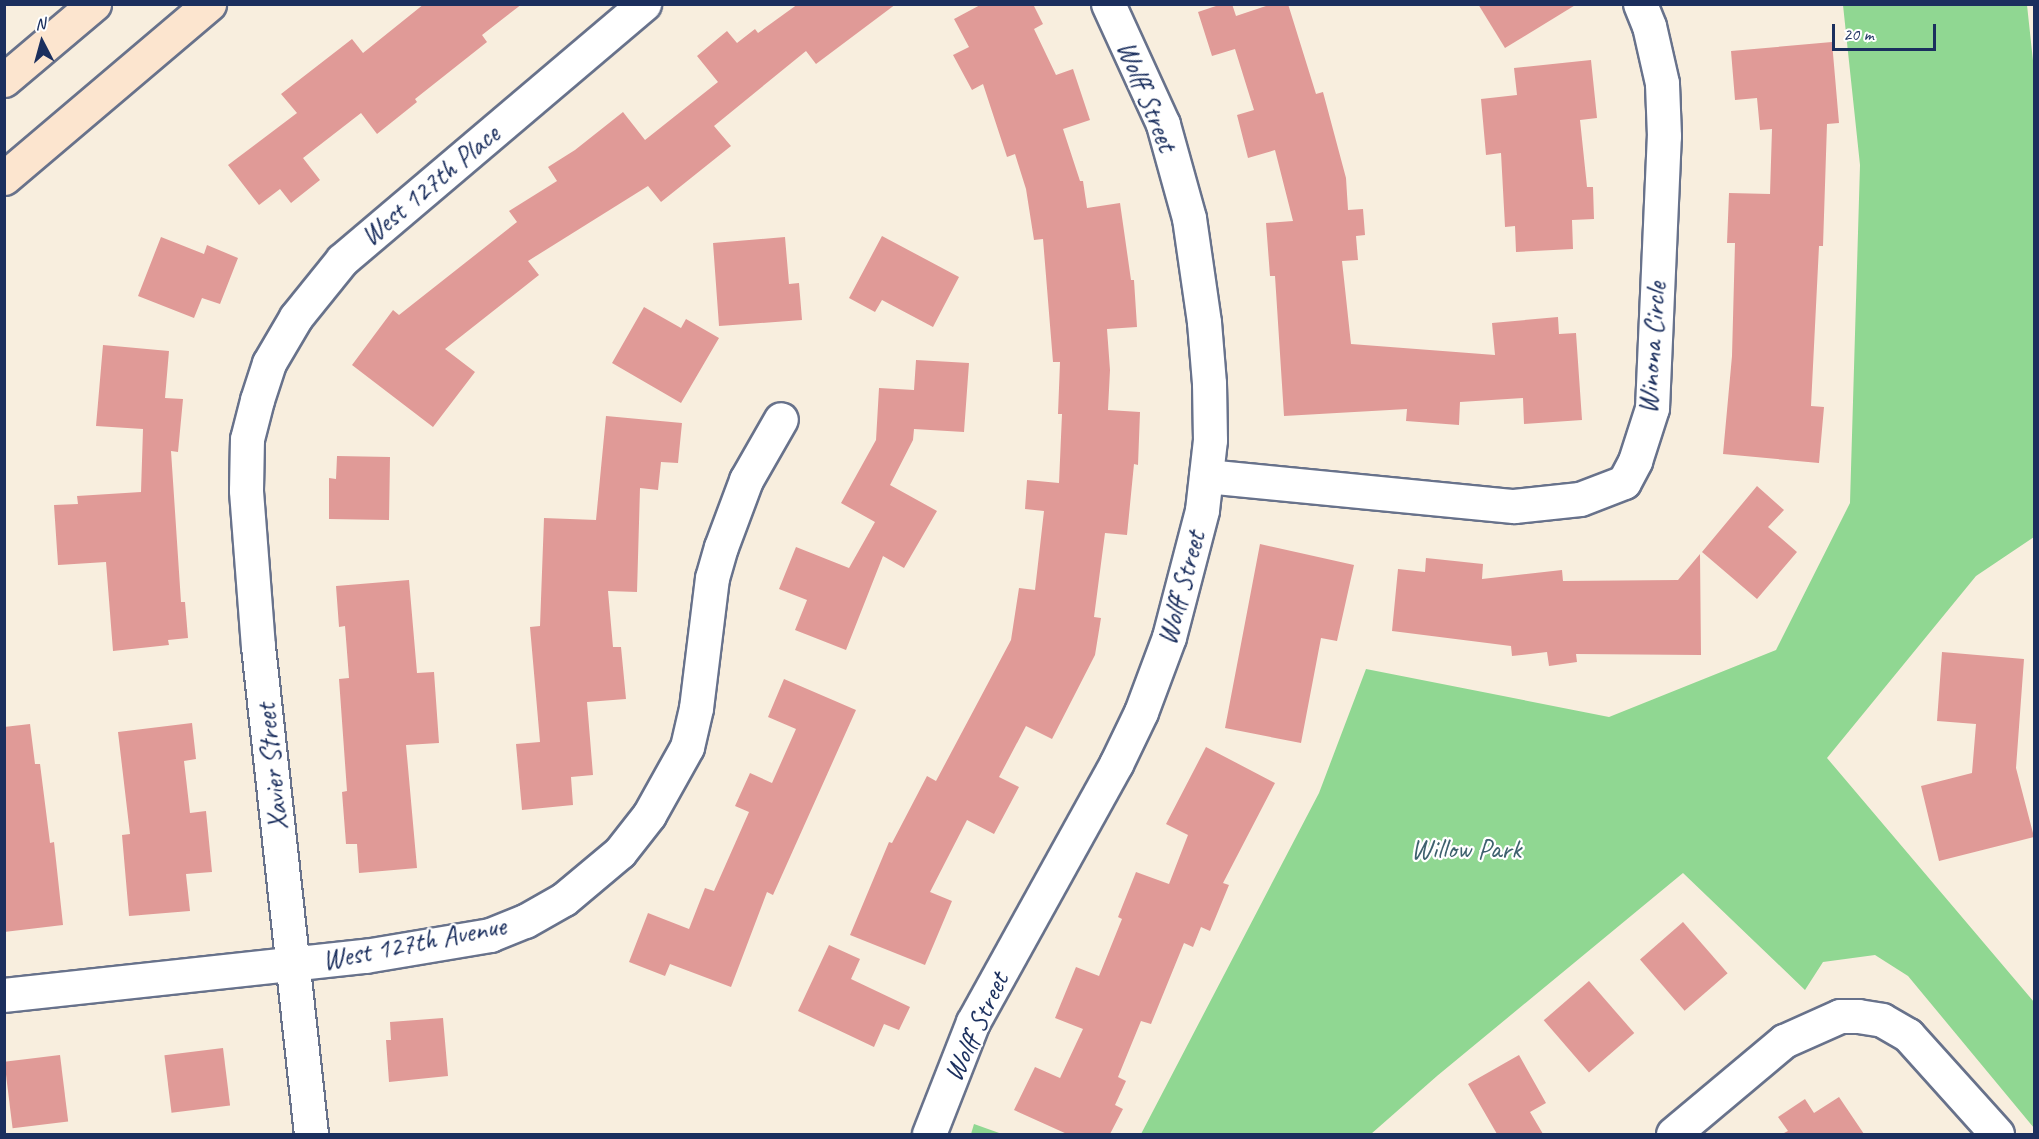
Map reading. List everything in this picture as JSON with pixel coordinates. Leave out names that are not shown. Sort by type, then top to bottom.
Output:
[{"type":"main road","points":[[4,80],[94,4]]},
{"type":"main road","points":[[4,178],[209,4]]},
{"type":"street","name":"West 127th Place","points":[[256,399],[269,363],[291,326],[342,260],[644,4]]},
{"type":"street","name":"Wolff Street","points":[[928,1134],[973,1022],[1116,765],[1141,712],[1169,638],[1202,510],[1210,440],[1209,383],[1204,322],[1189,218],[1163,124],[1108,4]]},
{"type":"street","name":"Winona Circle","points":[[1206,476],[1514,506],[1580,499],[1624,482],[1635,461],[1652,408],[1664,136],[1662,82],[1649,26],[1640,4]]},
{"type":"street","name":"Xavier Street","points":[[256,399],[247,438],[246,490],[258,647],[311,1134]]},
{"type":"street","name":"West 127th Avenue","points":[[4,996],[365,956],[490,934],[525,921],[564,899],[620,852],[649,815],[687,747],[696,708],[712,578],[746,480],[781,419]]},
{"type":"street","points":[[1673,1134],[1784,1041],[1840,1017],[1858,1002],[1882,1020],[1908,1035],[1997,1134]]},
{"type":"green space","name":"Willow Park","points":[[1843,5],[2027,5],[2034,70],[2034,537],[1976,576],[1827,758],[2034,1002],[2034,1128],[1908,976],[1875,955],[1823,962],[1805,990],[1683,873],[1437,1076],[1371,1134],[1141,1134],[1319,793],[1366,669],[1609,717],[1776,650],[1850,503],[1860,165]]},
{"type":"green space","points":[[974,1124],[1002,1134],[971,1134]]},
{"type":"building","points":[[424,4],[522,4],[482,35],[487,42],[415,99],[417,102],[377,134],[361,113],[303,158],[320,180],[291,203],[280,189],[259,205],[228,165],[297,113],[281,94],[352,39],[363,53]]},
{"type":"building","points":[[798,4],[896,4],[816,64],[806,51],[714,126],[731,146],[661,202],[648,186],[528,261],[539,275],[445,349],[475,372],[433,427],[352,365],[393,310],[399,315],[517,222],[509,211],[557,181],[548,167],[575,150],[623,112],[645,140],[718,82],[697,56],[727,31],[737,43],[755,29],[758,33]]},
{"type":"building","points":[[982,4],[1033,4],[1043,24],[1034,29],[1056,75],[1073,69],[1090,120],[1063,129],[1080,181],[1083,181],[1087,208],[1120,203],[1131,280],[1134,280],[1137,327],[1107,329],[1110,370],[1108,410],[1140,412],[1138,465],[1134,464],[1127,535],[1105,533],[1094,617],[1101,618],[1095,655],[1052,739],[1026,726],[999,777],[1019,787],[994,834],[967,820],[930,892],[952,901],[925,965],[850,935],[889,842],[892,843],[927,776],[936,781],[1011,640],[1019,588],[1035,590],[1044,511],[1025,509],[1027,480],[1059,483],[1062,414],[1058,414],[1060,362],[1053,362],[1043,239],[1034,240],[1026,189],[1015,154],[1007,157],[983,84],[972,90],[953,55],[969,47],[954,19]]},
{"type":"building","points":[[1222,4],[1232,4],[1236,16],[1272,4],[1288,4],[1316,94],[1323,92],[1346,178],[1348,210],[1363,209],[1365,235],[1356,236],[1358,260],[1342,261],[1351,344],[1495,355],[1492,323],[1558,317],[1559,334],[1576,333],[1582,420],[1524,424],[1523,398],[1460,402],[1459,425],[1406,421],[1407,409],[1284,416],[1275,276],[1270,276],[1266,223],[1293,221],[1275,150],[1248,158],[1237,115],[1254,110],[1235,49],[1212,56],[1198,12]]},
{"type":"building","points":[[1478,4],[1577,4],[1505,48]]},
{"type":"building","points":[[1832,42],[1839,123],[1827,124],[1823,246],[1819,246],[1811,406],[1824,407],[1819,463],[1723,454],[1732,356],[1735,243],[1727,243],[1729,193],[1770,194],[1772,129],[1760,130],[1757,98],[1735,100],[1731,51]]},
{"type":"building","points":[[1591,60],[1597,118],[1580,120],[1587,187],[1593,187],[1594,219],[1572,220],[1573,249],[1516,252],[1515,226],[1505,227],[1501,153],[1486,155],[1481,99],[1517,95],[1514,68]]},
{"type":"building","points":[[882,236],[959,277],[933,327],[882,300],[875,312],[849,298]]},
{"type":"building","points":[[161,237],[204,254],[207,245],[238,258],[220,304],[202,298],[194,318],[138,296]]},
{"type":"building","points":[[785,237],[789,284],[799,283],[802,320],[719,326],[713,243]]},
{"type":"building","points":[[644,307],[681,328],[686,319],[719,338],[681,403],[612,363]]},
{"type":"building","points":[[103,345],[169,351],[165,398],[183,399],[178,452],[171,451],[181,602],[185,602],[188,638],[168,640],[169,645],[113,651],[106,562],[58,565],[54,505],[78,504],[77,496],[141,492],[143,429],[96,426]]},
{"type":"building","points":[[916,360],[969,363],[964,432],[914,429],[913,440],[890,485],[937,511],[904,568],[883,556],[846,650],[795,630],[807,600],[779,589],[796,547],[849,568],[875,522],[841,503],[876,440],[879,388],[914,390]]},
{"type":"building","points":[[606,416],[682,423],[678,463],[661,462],[658,490],[640,488],[637,592],[608,591],[613,647],[621,647],[626,699],[587,702],[593,775],[571,777],[573,805],[522,810],[516,744],[540,742],[530,627],[540,626],[544,518],[596,520]]},
{"type":"building","points":[[337,456],[390,457],[389,520],[329,519],[329,478],[336,479]]},
{"type":"building","points":[[1757,486],[1784,510],[1768,527],[1797,552],[1757,599],[1702,552]]},
{"type":"building","points":[[1260,544],[1354,565],[1337,641],[1321,638],[1301,743],[1225,728]]},
{"type":"building","points":[[1700,554],[1701,655],[1576,654],[1577,662],[1549,666],[1547,652],[1512,656],[1511,646],[1392,631],[1398,569],[1425,572],[1426,558],[1483,564],[1482,579],[1562,570],[1563,581],[1678,580]]},
{"type":"building","points":[[409,580],[417,673],[434,672],[439,743],[406,745],[417,868],[359,873],[357,844],[346,844],[342,792],[347,791],[339,679],[349,678],[345,626],[339,627],[336,586]]},
{"type":"building","points":[[1942,652],[2024,659],[2016,768],[2034,837],[1939,861],[1921,786],[1972,773],[1976,724],[1937,721]]},
{"type":"building","points":[[784,679],[856,710],[773,895],[767,892],[731,987],[670,964],[665,976],[629,962],[648,913],[689,929],[705,888],[714,891],[749,812],[735,806],[750,773],[772,783],[796,729],[768,717]]},
{"type":"building","points":[[192,723],[196,759],[184,761],[190,813],[206,811],[212,872],[186,874],[190,911],[129,916],[122,835],[130,834],[118,732]]},
{"type":"building","points":[[30,724],[35,764],[40,764],[50,843],[54,842],[63,925],[4,932],[4,727]]},
{"type":"building","points":[[1206,747],[1275,783],[1223,883],[1229,885],[1210,931],[1201,927],[1193,947],[1184,943],[1151,1024],[1141,1021],[1118,1077],[1126,1081],[1115,1105],[1123,1109],[1110,1134],[1067,1134],[1014,1110],[1035,1067],[1060,1078],[1083,1029],[1055,1018],[1076,967],[1099,976],[1122,919],[1118,917],[1136,872],[1169,884],[1188,835],[1166,824]]},
{"type":"building","points":[[1683,922],[1728,973],[1685,1011],[1640,959]]},
{"type":"building","points":[[829,945],[860,959],[851,979],[910,1007],[899,1030],[884,1024],[874,1047],[798,1011]]},
{"type":"building","points":[[1589,981],[1634,1033],[1589,1072],[1544,1020]]},
{"type":"building","points":[[443,1018],[448,1076],[389,1082],[386,1040],[391,1040],[390,1022]]},
{"type":"building","points":[[223,1048],[230,1106],[172,1113],[164,1055]]},
{"type":"building","points":[[60,1055],[68,1122],[13,1128],[4,1062]]},
{"type":"building","points":[[1519,1055],[1546,1103],[1530,1112],[1543,1134],[1497,1134],[1468,1084]]},
{"type":"building","points":[[1839,1097],[1864,1134],[1782,1134],[1788,1131],[1778,1117],[1805,1099],[1814,1113]]}]
